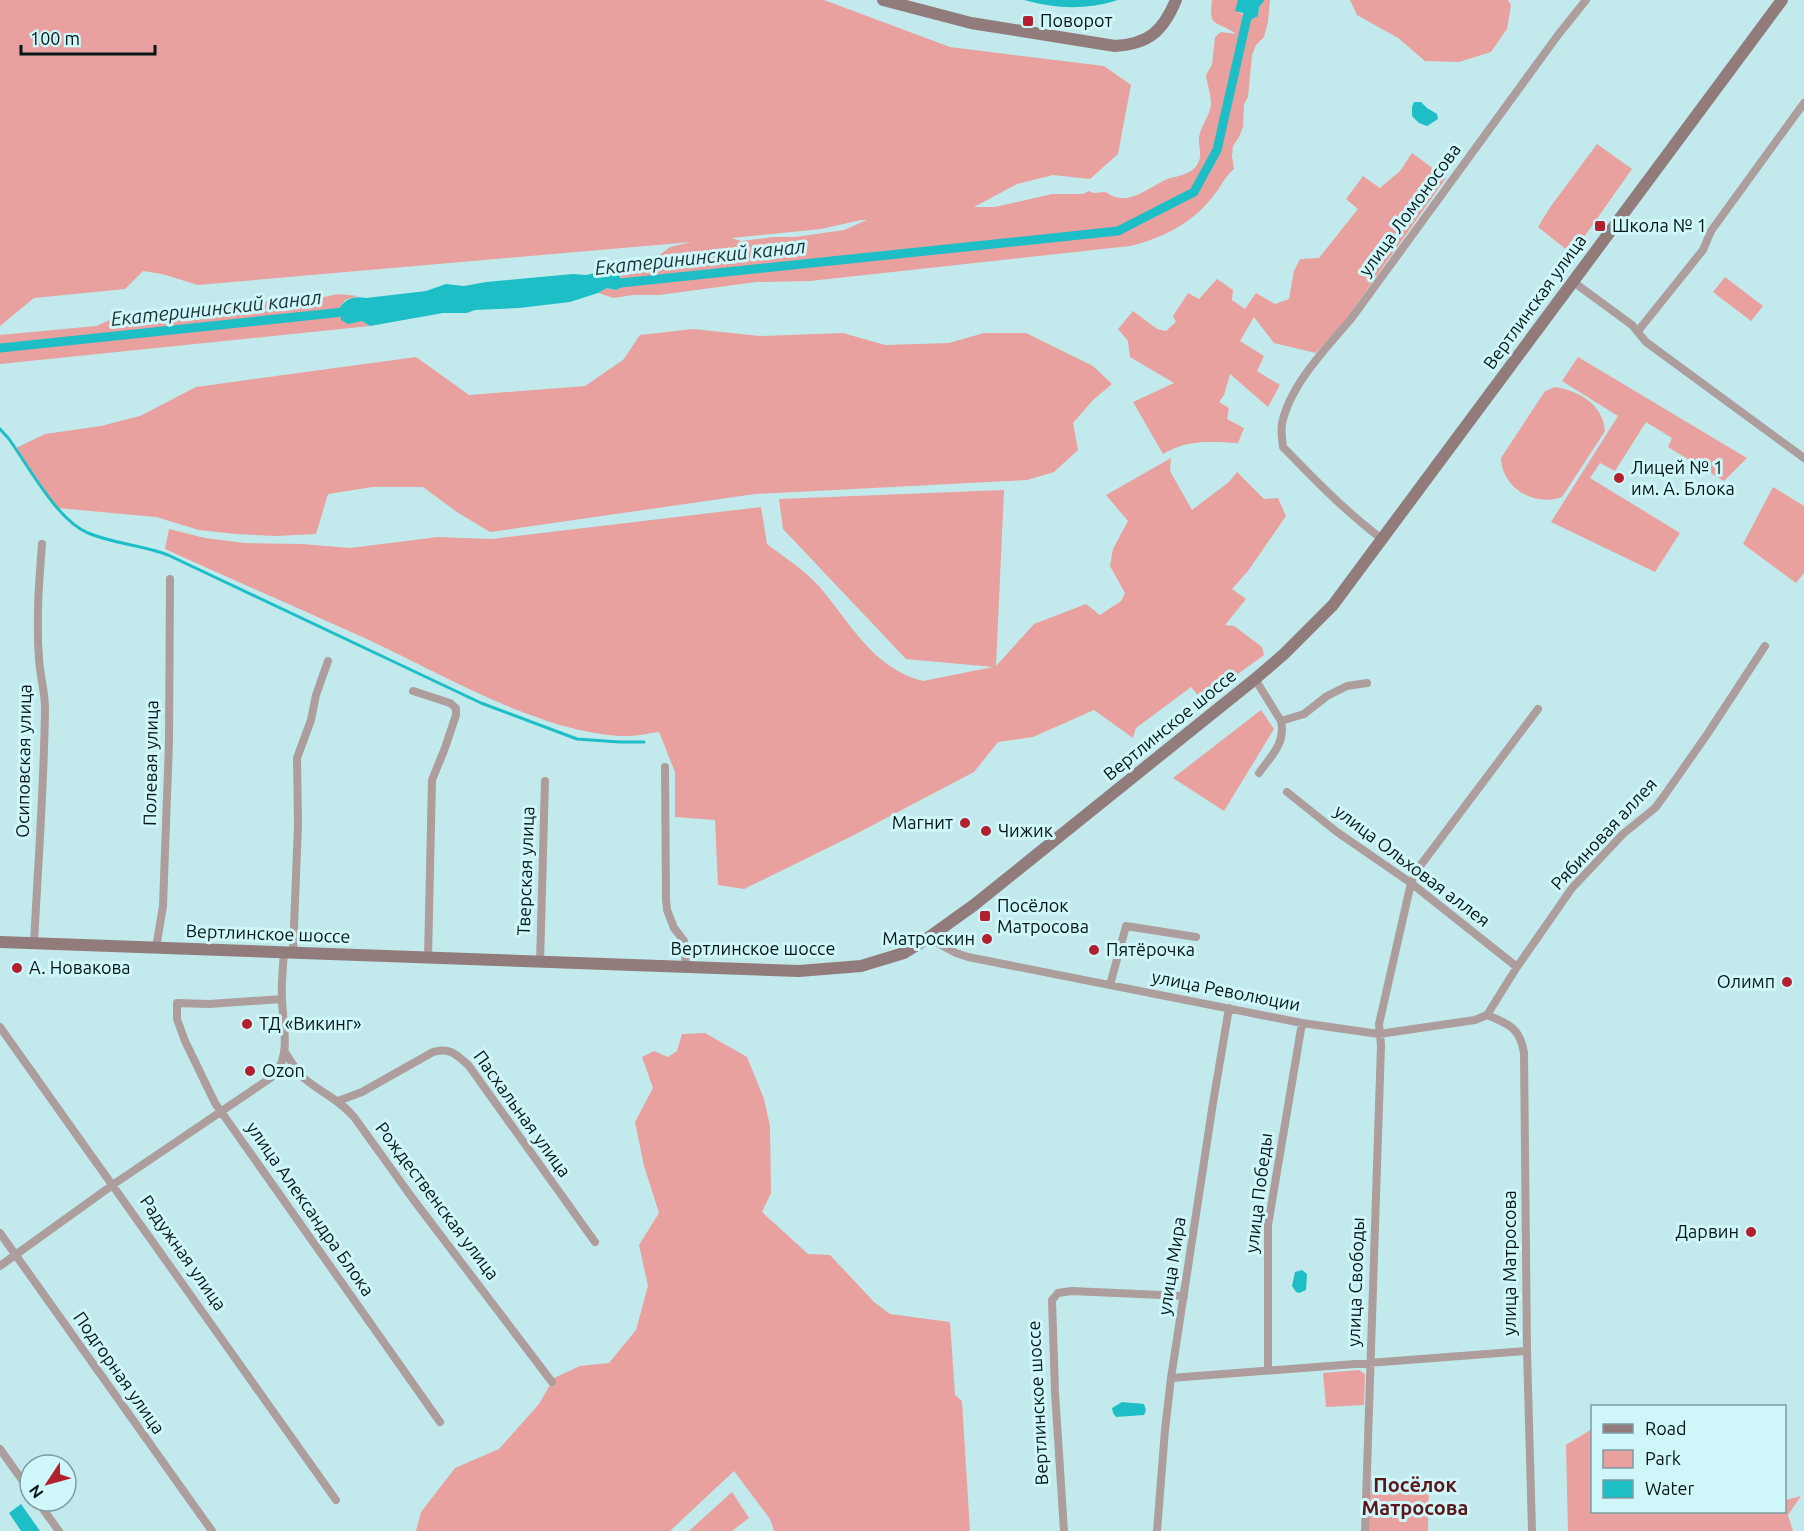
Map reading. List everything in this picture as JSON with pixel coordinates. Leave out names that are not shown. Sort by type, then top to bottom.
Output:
[{"type":"main road","points":[[883,0],[970,23],[1115,46],[1130,45],[1150,37],[1159,30],[1176,0]]},
{"type":"main road","name":"Вертлинская улица","points":[[1382,539],[1782,0]]},
{"type":"main road","name":"Вертлинское шоссе","points":[[0,942],[799,971],[847,968],[893,957],[928,938],[974,905],[1255,679],[1314,626],[1333,605],[1382,539]]},
{"type":"street","name":"улица Ломоносова","points":[[1382,539],[1318,483],[1283,447],[1281,425],[1296,389],[1319,356],[1351,319],[1586,0]]},
{"type":"street","points":[[1638,331],[1703,250],[1710,231],[1804,103]]},
{"type":"street","points":[[1572,281],[1638,331],[1646,342],[1804,458]]},
{"type":"street","name":"Осиповская улица","points":[[33,943],[43,796],[45,721],[45,693],[39,661],[38,639],[42,544]]},
{"type":"street","name":"Полевая улица","points":[[156,948],[163,906],[169,742],[170,579]]},
{"type":"street","name":"Рябиновая аллея","points":[[1487,1015],[1572,888],[1623,834],[1655,808],[1765,646]]},
{"type":"street","points":[[0,1266],[114,1184],[275,1075],[283,1062],[285,1052],[282,999],[289,952],[298,825],[297,759],[328,661]]},
{"type":"street","points":[[1255,679],[1281,721],[1284,733],[1281,742],[1259,773]]},
{"type":"street","points":[[1281,721],[1304,714],[1327,696],[1347,686],[1366,683]]},
{"type":"street","points":[[413,690],[450,703],[456,708],[456,715],[445,748],[432,780],[429,958]]},
{"type":"street","name":"улица Свободы","points":[[1365,1531],[1381,1045],[1379,1034],[1383,1005],[1411,883],[1417,870],[1539,709]]},
{"type":"street","points":[[665,767],[667,822],[665,886],[668,910],[674,928],[684,940],[686,968]]},
{"type":"street","name":"Тверская улица","points":[[540,963],[545,781]]},
{"type":"street","name":"улица Ольховая аллея","points":[[1287,792],[1337,832],[1411,883],[1517,967]]},
{"type":"street","points":[[1110,985],[1126,926],[1196,937]]},
{"type":"street","name":"улица Революции","points":[[928,938],[968,957],[1302,1023],[1379,1034],[1475,1020],[1487,1015]]},
{"type":"street","name":"улица Александра Блока","points":[[282,999],[209,1004],[177,1003],[177,1019],[215,1104],[440,1422]]},
{"type":"street","name":"улица Мира","points":[[1158,1531],[1171,1378],[1229,1008]]},
{"type":"street","name":"улица Матросова","points":[[1487,1015],[1503,1021],[1516,1031],[1522,1040],[1524,1053],[1527,1351],[1532,1531]]},
{"type":"street","name":"улица Победы","points":[[1268,1370],[1268,1226],[1302,1023]]},
{"type":"street","name":"Радужная улица","points":[[0,1026],[336,1500]]},
{"type":"street","name":"Пасхальная улица","points":[[338,1101],[362,1092],[434,1052],[442,1050],[454,1052],[469,1066],[595,1242]]},
{"type":"street","name":"Рождественская улица","points":[[285,1052],[294,1067],[306,1079],[338,1101],[354,1117],[413,1199],[552,1382]]},
{"type":"street","name":"Подгорная улица","points":[[0,1233],[212,1531]]},
{"type":"street","name":"Вертлинское шоссе","points":[[1064,1531],[1052,1300],[1058,1293],[1071,1291],[1184,1296]]},
{"type":"street","points":[[1171,1378],[1527,1351]]},
{"type":"street","points":[[0,1449],[18,1474]]},
{"type":"street","points":[[46,1513],[59,1531]]},
{"type":"green space","points":[[0,0],[824,0],[950,47],[1104,66],[1131,85],[1118,154],[1090,179],[1053,175],[1017,184],[974,207],[995,207],[1052,194],[1083,194],[1089,191],[1106,192],[1113,196],[1128,198],[1165,180],[1193,170],[1199,161],[1200,134],[1211,107],[1206,75],[1212,65],[1215,37],[1221,32],[1236,34],[1215,23],[1211,16],[1212,0],[1238,0],[1238,12],[1246,16],[1258,16],[1259,7],[1264,0],[1270,0],[1264,37],[1256,45],[1252,55],[1248,97],[1244,104],[1243,127],[1233,146],[1234,169],[1197,214],[1166,234],[1130,246],[810,281],[756,282],[659,295],[614,298],[598,293],[607,288],[616,290],[624,269],[620,267],[636,260],[657,257],[670,247],[691,242],[198,285],[143,271],[125,289],[34,298],[0,326]],"holes":[[[867,220],[844,230],[795,237],[741,241],[731,238],[821,229]]]},
{"type":"green space","points":[[1350,0],[1508,0],[1511,5],[1507,29],[1491,52],[1459,62],[1425,61],[1398,38],[1357,15]]},
{"type":"green space","points":[[1597,144],[1632,169],[1572,254],[1538,227]]},
{"type":"green space","points":[[1412,153],[1446,178],[1347,318],[1316,353],[1274,343],[1254,317],[1240,341],[1264,356],[1257,371],[1280,385],[1268,407],[1230,374],[1224,395],[1219,402],[1229,408],[1227,419],[1244,428],[1238,443],[1191,444],[1163,454],[1133,402],[1174,383],[1130,357],[1128,341],[1118,329],[1133,311],[1157,329],[1166,331],[1176,322],[1173,316],[1188,293],[1199,299],[1217,279],[1233,290],[1232,300],[1245,309],[1256,293],[1275,304],[1289,299],[1294,271],[1300,259],[1319,258],[1358,209],[1346,199],[1363,176],[1380,188],[1400,171]]},
{"type":"green space","points":[[1725,277],[1763,306],[1751,321],[1713,292]]},
{"type":"green space","points":[[338,294],[358,296],[345,300],[340,307],[341,319],[362,321],[370,326],[0,364],[0,335],[96,326],[110,320],[127,318],[146,320],[235,302],[304,301]]},
{"type":"green space","points":[[693,329],[760,336],[843,333],[885,345],[949,343],[984,333],[1026,333],[1093,366],[1112,384],[1093,400],[1073,423],[1078,450],[1054,472],[1027,480],[755,494],[490,532],[423,487],[373,487],[328,494],[316,534],[276,536],[236,534],[199,530],[156,517],[57,508],[16,448],[45,434],[101,426],[140,416],[196,387],[416,357],[469,395],[585,386],[623,360],[640,335]]},
{"type":"green space","points":[[1578,357],[1747,458],[1724,481],[1668,447],[1672,438],[1646,422],[1615,471],[1600,463],[1590,478],[1680,533],[1655,572],[1551,522],[1618,416],[1562,381]]},
{"type":"green space","points":[[1555,387],[1573,392],[1595,406],[1600,413],[1605,431],[1562,497],[1541,499],[1531,497],[1513,486],[1503,469],[1501,458],[1545,391]]},
{"type":"green space","points":[[1171,458],[1170,471],[1192,510],[1229,482],[1237,472],[1264,499],[1278,498],[1286,516],[1248,571],[1232,589],[1246,599],[1225,625],[1234,626],[1262,647],[1264,655],[1202,700],[1191,687],[1136,728],[1133,738],[1094,710],[1033,737],[998,742],[974,772],[744,889],[718,885],[715,820],[675,817],[675,772],[659,732],[636,736],[596,733],[563,726],[529,715],[369,640],[165,549],[169,529],[205,538],[245,543],[350,548],[438,537],[492,539],[761,507],[767,544],[818,585],[876,655],[905,675],[923,681],[993,667],[906,659],[783,529],[779,499],[1004,490],[996,666],[1034,624],[1086,604],[1100,615],[1121,601],[1125,593],[1110,566],[1113,549],[1128,521],[1106,495]]},
{"type":"green space","points":[[1773,487],[1804,506],[1804,573],[1796,583],[1743,544]]},
{"type":"green space","points":[[1261,710],[1274,729],[1224,811],[1173,778]]},
{"type":"green space","points":[[705,1033],[747,1057],[764,1099],[770,1126],[771,1193],[762,1212],[808,1254],[830,1255],[874,1302],[890,1314],[950,1322],[955,1395],[962,1401],[970,1531],[774,1531],[770,1519],[734,1471],[670,1531],[416,1531],[421,1512],[455,1468],[499,1449],[539,1404],[554,1378],[580,1366],[609,1363],[636,1330],[648,1286],[639,1245],[659,1213],[644,1166],[635,1122],[653,1088],[642,1057],[654,1051],[668,1057],[677,1051],[682,1034]]},
{"type":"green space","points":[[1359,1370],[1365,1374],[1364,1405],[1326,1407],[1323,1373]]},
{"type":"green space","points":[[1591,1430],[1591,1513],[1786,1513],[1786,1500],[1801,1496],[1788,1515],[1793,1531],[1568,1531],[1566,1445]]},
{"type":"green space","points":[[1371,1480],[1429,1484],[1428,1531],[1368,1531]]},
{"type":"green space","points":[[732,1492],[749,1518],[732,1531],[689,1531]]},
{"type":"water","points":[[1024,0],[1118,0],[1071,7]]},
{"type":"water","points":[[1238,0],[1264,1],[1259,7],[1258,16],[1250,20],[1243,13],[1235,11]]},
{"type":"water","points":[[1414,102],[1421,102],[1437,114],[1438,119],[1427,126],[1419,123],[1412,116]]},
{"type":"water","points":[[620,267],[624,269],[620,277],[624,286],[616,290],[607,288],[570,302],[475,310],[467,313],[443,313],[370,326],[362,321],[348,324],[341,320],[340,307],[348,300],[355,298],[426,291],[446,284],[464,286],[573,274],[586,275]]},
{"type":"water","points":[[1302,1270],[1307,1274],[1306,1290],[1299,1293],[1292,1286],[1295,1272]]},
{"type":"water","points":[[1122,1402],[1144,1404],[1146,1410],[1144,1415],[1116,1417],[1112,1408]]},
{"type":"water","points":[[18,1506],[18,1513],[27,1513],[40,1531],[21,1531],[9,1513]]},
{"type":"waterway","name":"Екатерининский канал","points":[[611,284],[1118,231],[1194,192],[1217,150],[1251,0]]},
{"type":"waterway","name":"Екатерининский канал","points":[[0,348],[353,311]]},
{"type":"waterway","points":[[0,429],[65,517],[88,533],[168,555],[481,703],[577,739],[644,742]]},
{"type":"place","name":"Поворот","points":[[1028,21]]},
{"type":"place","name":"Школа № 1","points":[[1600,226]]},
{"type":"place","name":"Лицей № 1 им. А. Блока","points":[[1619,478]]},
{"type":"place","name":"Магнит","points":[[965,823]]},
{"type":"place","name":"Чижик","points":[[986,831]]},
{"type":"place","name":"Посёлок Матросова","points":[[985,916]]},
{"type":"place","name":"Матроскин","points":[[987,939]]},
{"type":"place","name":"Пятёрочка","points":[[1094,950]]},
{"type":"place","name":"А. Новакова","points":[[17,968]]},
{"type":"place","name":"Олимп","points":[[1787,982]]},
{"type":"place","name":"ТД «Викинг»","points":[[247,1024]]},
{"type":"place","name":"Ozon","points":[[250,1071]]},
{"type":"place","name":"Дарвин","points":[[1751,1232]]},
{"type":"district","name":"Посёлок Матросова","points":[[1415,1496]]}]
